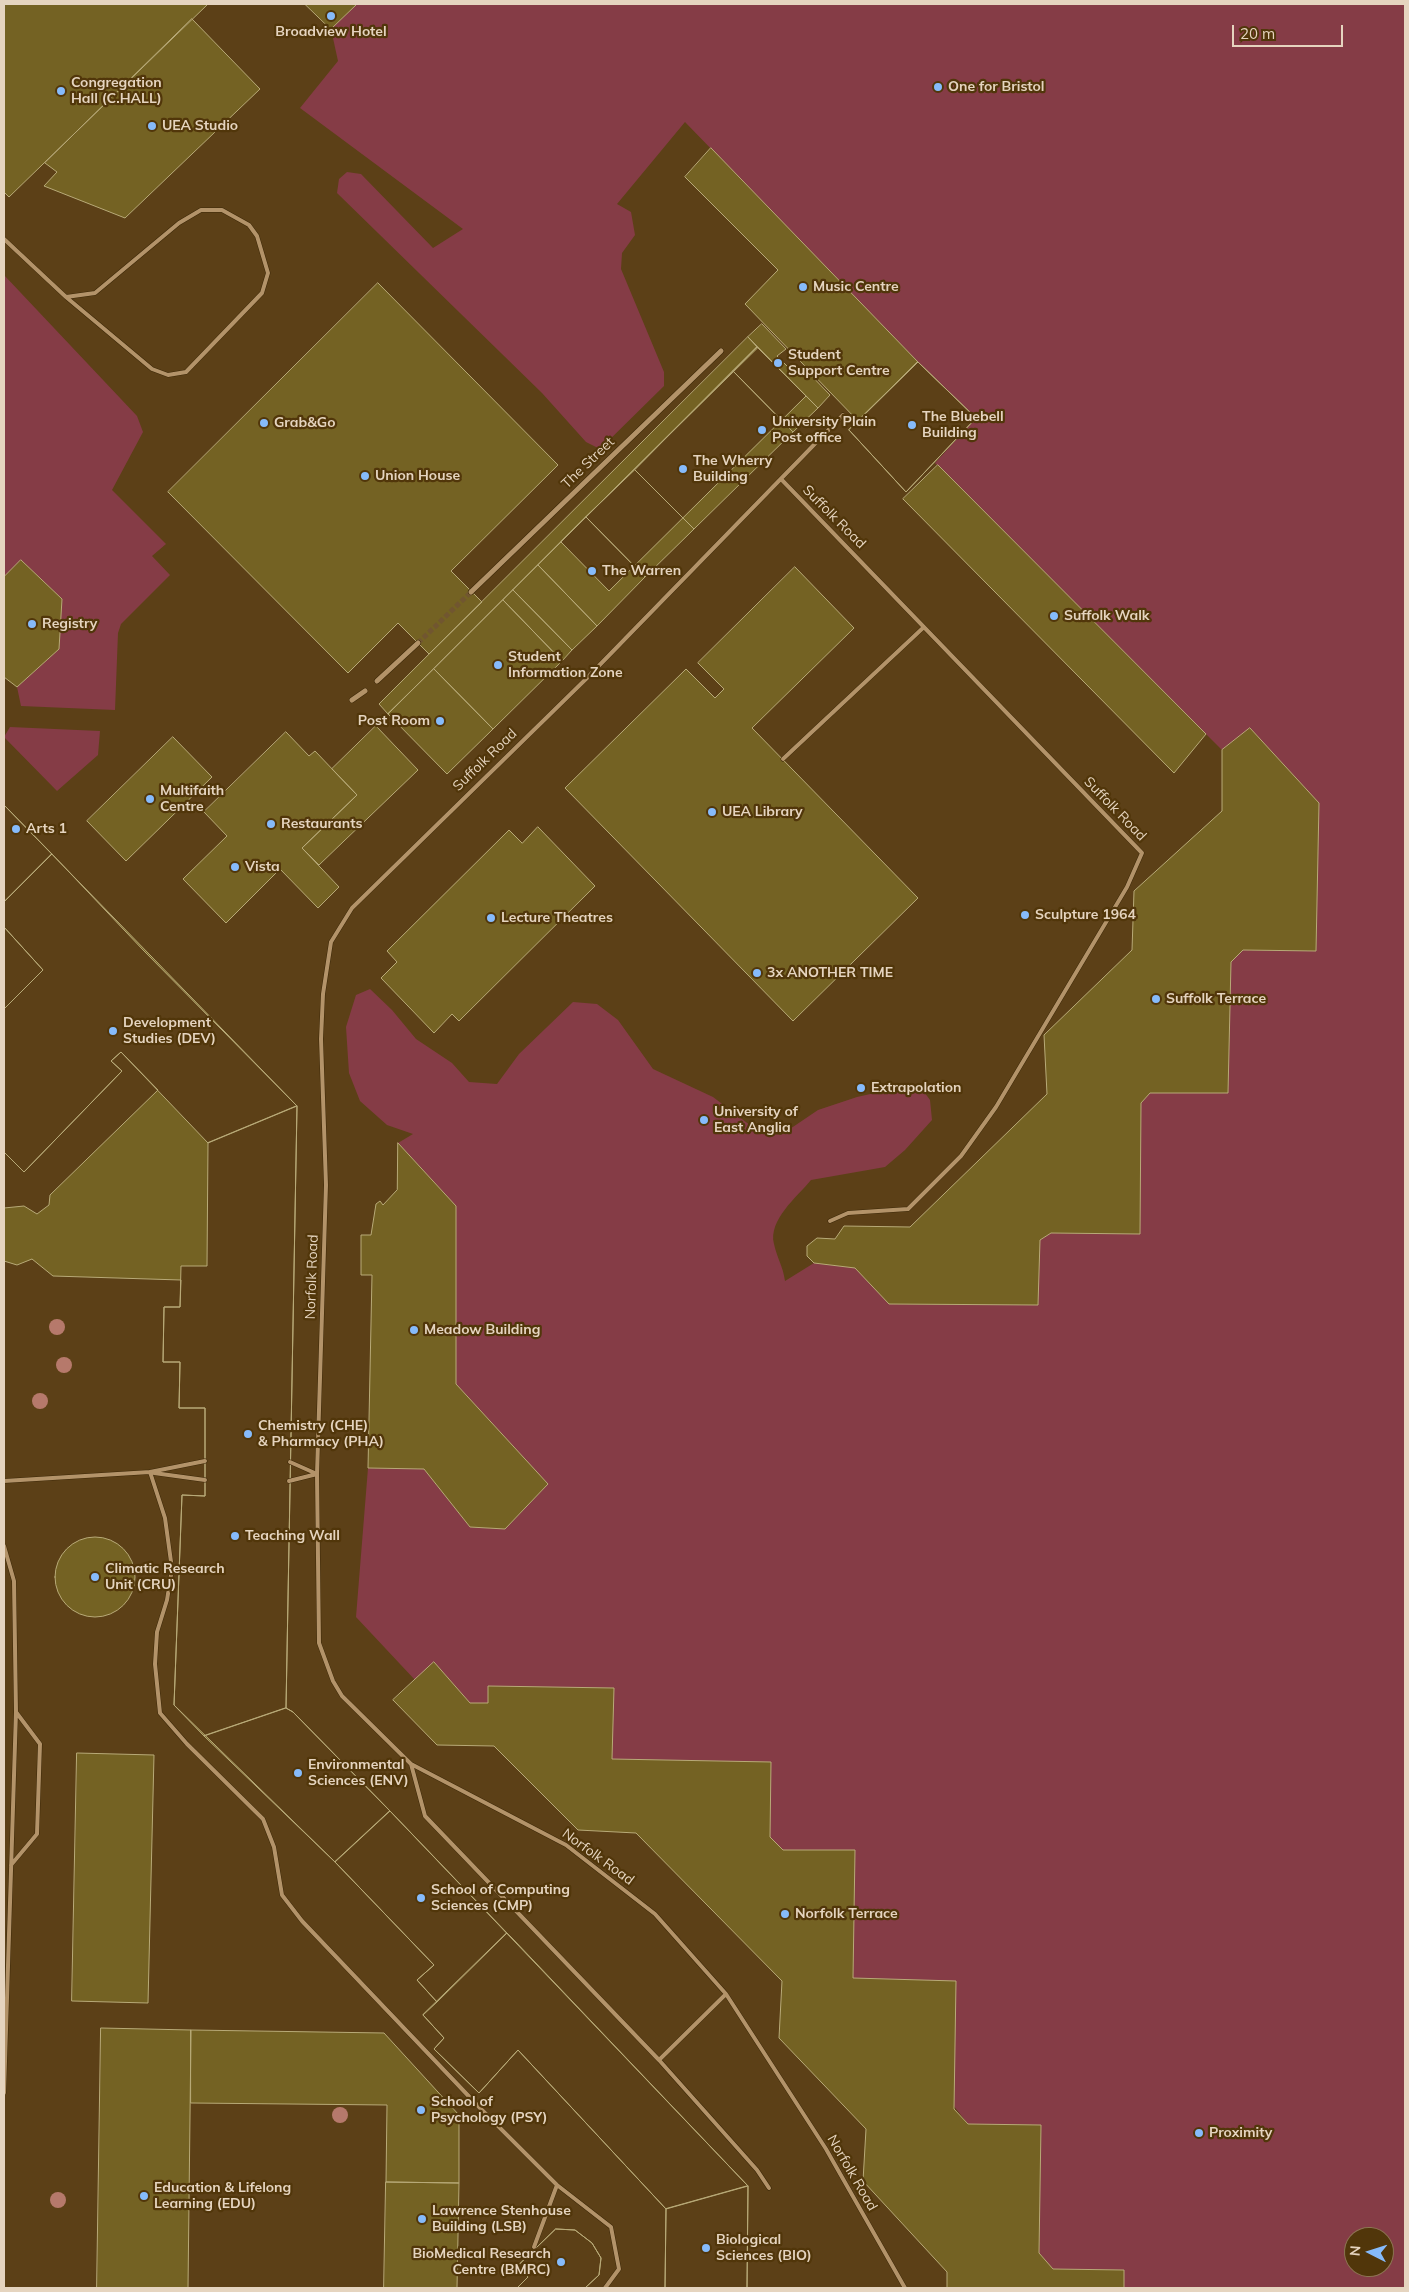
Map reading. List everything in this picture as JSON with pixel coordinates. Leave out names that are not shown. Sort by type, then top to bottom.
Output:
[{"type":"street","name":"The Street","points":[[471,592],[721,351]]},
{"type":"street","points":[[377,681],[418,643]]},
{"type":"street","points":[[352,700],[365,691]]},
{"type":"lane","points":[[4,239],[66,297],[152,369],[168,375],[186,372],[262,293],[268,273],[257,236],[249,225],[222,210],[200,210],[179,223],[95,293],[66,297]]},
{"type":"lane","name":"Suffolk Road","points":[[324,1081],[321,1039],[323,994],[331,942],[352,908],[586,679],[843,415]]},
{"type":"lane","name":"Suffolk Road","points":[[781,479],[1142,854],[1127,887],[1001,1099],[961,1156],[908,1209],[848,1213],[830,1220]]},
{"type":"lane","points":[[783,759],[924,627]]},
{"type":"lane","name":"Norfolk Road","points":[[324,1081],[326,1185],[317,1474],[318,1643],[333,1681],[342,1696],[411,1764],[566,1844],[656,1914],[726,1994],[826,2150],[905,2288]]},
{"type":"lane","points":[[4,1481],[150,1472],[205,1460]]},
{"type":"lane","points":[[290,1462],[317,1474]]},
{"type":"lane","points":[[150,1472],[205,1480]]},
{"type":"lane","points":[[150,1472],[165,1518],[172,1569],[167,1600],[157,1632],[155,1664],[160,1713],[187,1744],[263,1819],[274,1847],[282,1894],[302,1921],[480,2108],[557,2184],[611,2227],[619,2269],[606,2288]]},
{"type":"lane","points":[[289,1481],[317,1474]]},
{"type":"lane","points":[[4,1546],[14,1581],[16,1712],[4,2092]]},
{"type":"lane","points":[[11,1866],[37,1834],[40,1744],[16,1712]]},
{"type":"lane","points":[[411,1764],[425,1816],[659,2060],[756,2170],[769,2188]]},
{"type":"lane","points":[[659,2060],[726,1994]]},
{"type":"lane","points":[[534,2247],[557,2184]]},
{"type":"shaded area","points":[[357,4],[1405,4],[1405,2288],[1124,2288],[1124,2271],[1053,2269],[1039,2253],[1041,2125],[968,2124],[853,1978],[855,1850],[783,1850],[612,1759],[488,1686],[488,1703],[470,1703],[434,1662],[415,1680],[356,1617],[368,1468],[424,1469],[470,1527],[505,1529],[548,1484],[456,1384],[456,1206],[398,1143],[413,1134],[387,1125],[360,1101],[349,1073],[346,1027],[356,995],[370,989],[392,1010],[416,1039],[452,1063],[469,1082],[497,1084],[519,1054],[573,1002],[597,1004],[618,1020],[653,1069],[713,1097],[759,1132],[781,1135],[818,1110],[857,1097],[897,1088],[922,1089],[930,1100],[932,1120],[905,1150],[885,1167],[811,1180],[785,1209],[775,1226],[773,1235],[775,1249],[785,1281],[814,1263],[855,1268],[890,1304],[1037,1305],[1040,1240],[1051,1233],[1139,1234],[1141,1103],[1150,1093],[1228,1092],[1231,962],[1243,950],[1316,951],[1319,803],[1250,728],[1222,750],[935,463],[976,418],[918,362],[685,122],[617,204],[631,212],[635,235],[622,253],[621,269],[664,372],[664,386],[600,449],[586,442],[542,393],[337,193],[339,179],[347,172],[361,174],[433,248],[463,229],[300,108],[338,61],[331,29]]},
{"type":"shaded area","points":[[4,275],[137,416],[143,432],[112,490],[166,544],[152,556],[170,575],[121,624],[118,633],[115,710],[21,706],[17,687],[59,649],[62,599],[21,560],[4,577]]},
{"type":"shaded area","points":[[10,727],[100,731],[98,755],[57,791],[4,737]]},
{"type":"building","name":"Congregation Hall (C.HALL)","points":[[4,4],[208,4],[9,197],[4,192]]},
{"type":"building","name":"Broadview Hotel","points":[[305,4],[357,4],[331,29]]},
{"type":"building","name":"UEA Studio","points":[[192,19],[260,89],[125,218],[44,186],[57,172],[45,163]]},
{"type":"building","name":"Music Centre","points":[[711,148],[918,362],[858,421],[745,304],[778,270],[685,177]]},
{"type":"building","name":"Union House","points":[[378,283],[558,465],[451,571],[482,602],[429,654],[398,623],[348,673],[168,492]]},
{"type":"building","name":"Student Support Centre","points":[[762,324],[786,349],[777,356],[797,376],[805,369],[830,395],[818,408],[748,337]]},
{"type":"building","points":[[748,337],[757,347],[388,714],[379,704]]},
{"type":"building","points":[[757,347],[818,408],[793,432],[733,371]]},
{"type":"building","name":"The Wherry Building","points":[[758,348],[806,396],[609,591],[561,542]]},
{"type":"building","name":"The Bluebell Building","points":[[918,362],[976,418],[906,492],[849,430]]},
{"type":"building","name":"The Bluebell Building","points":[[918,362],[976,418],[906,492],[849,430]]},
{"type":"building","points":[[733,371],[793,432],[694,529],[635,470]]},
{"type":"building","name":"Suffolk Walk","points":[[938,465],[1206,734],[1174,773],[903,499]]},
{"type":"building","points":[[635,470],[694,529],[645,577],[586,517]]},
{"type":"building","name":"The Warren","points":[[586,517],[645,577],[597,626],[538,565]]},
{"type":"building","name":"Registry","points":[[21,560],[62,599],[59,649],[17,687],[4,677],[4,577]]},
{"type":"building","name":"Student Information Zone","points":[[538,565],[597,626],[572,650],[513,590]]},
{"type":"building","name":"UEA Library","points":[[795,567],[854,628],[752,728],[918,898],[793,1021],[565,788],[686,669],[715,698],[724,689],[698,663]]},
{"type":"building","points":[[513,590],[572,650],[562,661],[503,600]]},
{"type":"building","name":"Student Information Zone","points":[[503,600],[562,661],[493,729],[434,669]]},
{"type":"building","name":"Post Room","points":[[434,669],[493,729],[447,774],[388,714]]},
{"type":"building","points":[[376,726],[418,770],[319,865],[302,848],[357,795],[332,769]]},
{"type":"building","name":"Suffolk Terrace","points":[[1250,728],[1319,803],[1316,951],[1243,950],[1231,962],[1228,1093],[1150,1093],[1141,1103],[1140,1234],[1051,1233],[1040,1240],[1038,1305],[889,1304],[855,1268],[814,1263],[807,1256],[807,1246],[817,1238],[835,1239],[844,1226],[910,1227],[1047,1094],[1044,1035],[1132,950],[1134,891],[1222,811],[1222,750]]},
{"type":"building","name":"Restaurants","points":[[286,732],[309,756],[315,751],[357,795],[302,848],[339,887],[318,908],[280,869],[226,923],[183,879],[227,836],[204,812]]},
{"type":"building","name":"Multifaith Centre","points":[[173,737],[212,777],[126,861],[87,821]]},
{"type":"building","name":"Arts 1","points":[[4,805],[52,854],[4,902]]},
{"type":"building","name":"Teaching Wall","points":[[4,805],[297,1106],[286,1708],[293,1712],[390,1811],[748,2186],[747,2288],[665,2288],[666,2209],[518,2050],[479,2093],[434,2049],[444,2038],[423,2015],[437,2002],[417,1980],[434,1965],[335,1862],[174,1705],[182,1495],[205,1496],[205,1408],[179,1408],[180,1362],[163,1362],[164,1307],[180,1307],[181,1280],[53,1276],[32,1259],[17,1265],[4,1261],[4,1208],[24,1206],[37,1214],[49,1205],[50,1195],[158,1090],[121,1052],[111,1061],[122,1071],[24,1172],[4,1152],[4,1009],[43,970],[4,927]]},
{"type":"building","name":"Lecture Theatres","points":[[538,827],[595,886],[459,1021],[452,1014],[434,1033],[381,978],[397,962],[387,951],[509,830],[522,843]]},
{"type":"building","name":"Development Studies (DEV)","points":[[52,854],[144,951],[297,1106],[208,1143],[121,1052],[111,1061],[122,1071],[24,1172],[4,1152],[4,1009],[43,970],[4,927],[4,902]]},
{"type":"building","name":"Chemistry (CHE) & Pharmacy (PHA)","points":[[297,1106],[286,1708],[204,1736],[174,1705],[182,1495],[205,1496],[205,1408],[179,1408],[180,1362],[163,1362],[164,1307],[180,1307],[181,1266],[207,1266],[208,1143]]},
{"type":"building","name":"Meadow Building","points":[[398,1143],[456,1206],[456,1384],[548,1484],[505,1529],[470,1527],[424,1469],[368,1468],[372,1275],[361,1275],[361,1235],[371,1235],[376,1204],[380,1201],[383,1205],[397,1190]]},
{"type":"building","name":"Climatic Research Unit (CRU)","points":[[95,1537],[110,1540],[123,1549],[132,1562],[135,1577],[132,1592],[123,1605],[110,1614],[95,1617],[80,1614],[67,1605],[58,1592],[55,1577],[58,1562],[67,1549],[80,1540]]},
{"type":"building","name":"Norfolk Terrace","points":[[434,1662],[470,1703],[488,1703],[488,1686],[614,1688],[612,1759],[771,1762],[770,1837],[783,1850],[855,1850],[853,1978],[956,1981],[954,2109],[968,2124],[1041,2125],[1039,2253],[1053,2269],[1124,2270],[1124,2288],[947,2288],[947,2272],[863,2181],[866,2129],[779,2038],[782,1981],[636,1833],[578,1830],[494,1746],[437,1745],[393,1700]]},
{"type":"building","name":"Environmental Sciences (ENV)","points":[[286,1708],[293,1712],[390,1811],[335,1862],[204,1736]]},
{"type":"building","points":[[77,1753],[154,1755],[148,2003],[72,2001]]},
{"type":"building","name":"School of Computing Sciences (CMP)","points":[[390,1811],[507,1933],[437,2002],[417,1980],[434,1965],[335,1862]]},
{"type":"building","points":[[507,1933],[748,2186],[666,2209],[518,2050],[479,2093],[434,2049],[444,2038],[423,2015]]},
{"type":"building","name":"Education & Lifelong Learning (EDU)","points":[[101,2028],[191,2030],[188,2288],[97,2288]]},
{"type":"building","name":"School of Psychology (PSY)","points":[[191,2030],[384,2033],[459,2115],[459,2183],[386,2182],[387,2105],[191,2103]]},
{"type":"building","name":"Lawrence Stenhouse Building (LSB)","points":[[386,2182],[459,2183],[457,2288],[384,2288]]},
{"type":"building","name":"Biological Sciences (BIO)","points":[[748,2186],[747,2288],[665,2288],[666,2209]]},
{"type":"building","name":"BioMedical Research Centre (BMRC)","points":[[556,2229],[575,2230],[592,2243],[601,2258],[599,2275],[585,2288],[517,2288],[528,2277],[518,2266]]},
{"type":"building","name":"BioMedical Research Centre (BMRC)","points":[[556,2229],[575,2230],[592,2243],[601,2258],[599,2275],[585,2288],[517,2288],[528,2277],[518,2266]]},
{"type":"tunnel","points":[[418,643],[471,592]]},
{"type":"place","name":"Broadview Hotel","points":[[331,16]]},
{"type":"place","name":"One for Bristol","points":[[938,87]]},
{"type":"place","name":"Congregation Hall (C.HALL)","points":[[61,91]]},
{"type":"place","name":"UEA Studio","points":[[152,126]]},
{"type":"place","name":"Music Centre","points":[[803,287]]},
{"type":"place","name":"Student Support Centre","points":[[778,363]]},
{"type":"place","name":"Grab&Go","points":[[264,423]]},
{"type":"place","name":"The Bluebell Building","points":[[912,425]]},
{"type":"place","name":"University Plain Post office","points":[[762,430]]},
{"type":"place","name":"The Wherry Building","points":[[683,469]]},
{"type":"place","name":"Union House","points":[[365,476]]},
{"type":"place","name":"The Warren","points":[[592,571]]},
{"type":"place","name":"Suffolk Walk","points":[[1054,616]]},
{"type":"place","name":"Registry","points":[[32,624]]},
{"type":"place","name":"Student Information Zone","points":[[498,665]]},
{"type":"place","name":"Post Room","points":[[440,721]]},
{"type":"place","name":"Multifaith Centre","points":[[150,799]]},
{"type":"place","name":"UEA Library","points":[[712,812]]},
{"type":"place","name":"Restaurants","points":[[271,824]]},
{"type":"place","name":"Arts 1","points":[[16,829]]},
{"type":"place","name":"Vista","points":[[235,867]]},
{"type":"place","name":"Sculpture 1964","points":[[1025,915]]},
{"type":"place","name":"Lecture Theatres","points":[[491,918]]},
{"type":"place","name":"3x ANOTHER TIME","points":[[757,973]]},
{"type":"place","name":"Suffolk Terrace","points":[[1156,999]]},
{"type":"place","name":"Development Studies (DEV)","points":[[113,1031]]},
{"type":"place","name":"Extrapolation","points":[[861,1088]]},
{"type":"place","name":"University of East Anglia","points":[[704,1120]]},
{"type":"place","name":"Meadow Building","points":[[414,1330]]},
{"type":"place","name":"Chemistry (CHE) & Pharmacy (PHA)","points":[[248,1434]]},
{"type":"place","name":"Teaching Wall","points":[[235,1536]]},
{"type":"place","name":"Climatic Research Unit (CRU)","points":[[95,1577]]},
{"type":"place","name":"Environmental Sciences (ENV)","points":[[298,1773]]},
{"type":"place","name":"School of Computing Sciences (CMP)","points":[[421,1898]]},
{"type":"place","name":"Norfolk Terrace","points":[[785,1914]]},
{"type":"place","name":"School of Psychology (PSY)","points":[[421,2110]]},
{"type":"place","name":"Proximity","points":[[1199,2133]]},
{"type":"place","name":"Education & Lifelong Learning (EDU)","points":[[144,2196]]},
{"type":"place","name":"Lawrence Stenhouse Building (LSB)","points":[[422,2219]]},
{"type":"place","name":"Biological Sciences (BIO)","points":[[706,2248]]},
{"type":"place","name":"BioMedical Research Centre (BMRC)","points":[[561,2262]]}]
